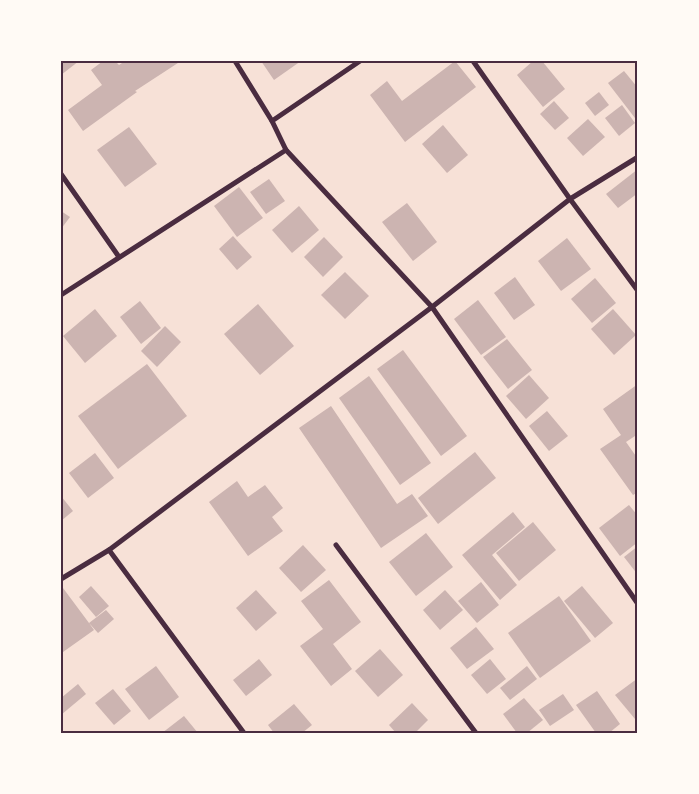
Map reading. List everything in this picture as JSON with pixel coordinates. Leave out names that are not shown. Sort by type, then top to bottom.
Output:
[{"type":"street","points":[[235,61],[272,121],[286,150],[432,307],[638,604]]},
{"type":"street","points":[[272,121],[360,61]]},
{"type":"street","points":[[473,61],[638,291]]},
{"type":"street","points":[[61,295],[286,150]]},
{"type":"street","points":[[61,579],[109,550],[432,307],[570,198],[638,157]]},
{"type":"street","points":[[61,174],[119,257]]},
{"type":"street","points":[[336,545],[476,733]]},
{"type":"street","points":[[109,550],[244,733]]},
{"type":"building","points":[[61,61],[79,61],[61,75]]},
{"type":"building","points":[[103,61],[115,61],[119,65],[125,61],[181,61],[135,91],[137,92],[83,131],[68,110],[102,85],[91,70]]},
{"type":"building","points":[[261,61],[301,61],[274,80]]},
{"type":"building","points":[[455,61],[476,87],[405,142],[370,95],[387,81],[402,101]]},
{"type":"building","points":[[533,61],[542,61],[565,89],[543,107],[517,75]]},
{"type":"building","points":[[624,71],[638,88],[638,122],[608,83]]},
{"type":"building","points":[[599,92],[609,105],[595,116],[585,103]]},
{"type":"building","points":[[554,101],[569,118],[555,130],[540,114]]},
{"type":"building","points":[[622,105],[635,123],[619,136],[605,118]]},
{"type":"building","points":[[588,119],[605,137],[583,156],[567,138]]},
{"type":"building","points":[[443,125],[468,155],[447,173],[422,144]]},
{"type":"building","points":[[129,127],[157,164],[125,187],[97,150]]},
{"type":"building","points":[[638,169],[638,193],[618,208],[606,194]]},
{"type":"building","points":[[269,179],[285,201],[266,214],[250,192]]},
{"type":"building","points":[[239,187],[263,218],[237,237],[214,206]]},
{"type":"building","points":[[407,203],[437,242],[413,261],[382,222]]},
{"type":"building","points":[[299,206],[319,230],[292,253],[272,230]]},
{"type":"building","points":[[61,211],[70,217],[61,229]]},
{"type":"building","points":[[233,236],[252,257],[237,270],[219,249]]},
{"type":"building","points":[[324,237],[343,257],[323,277],[304,257]]},
{"type":"building","points":[[567,238],[591,269],[561,291],[538,261]]},
{"type":"building","points":[[345,272],[369,296],[345,319],[321,295]]},
{"type":"building","points":[[515,277],[535,305],[514,320],[494,293]]},
{"type":"building","points":[[595,278],[616,303],[592,323],[571,299]]},
{"type":"building","points":[[478,300],[506,337],[481,355],[454,319]]},
{"type":"building","points":[[140,301],[161,328],[141,344],[120,317]]},
{"type":"building","points":[[258,304],[294,346],[260,375],[224,334]]},
{"type":"building","points":[[95,309],[117,336],[85,363],[63,336]]},
{"type":"building","points":[[613,309],[636,335],[614,355],[591,329]]},
{"type":"building","points":[[165,326],[181,342],[157,367],[141,351]]},
{"type":"building","points":[[507,339],[532,370],[508,389],[483,357]]},
{"type":"building","points":[[403,350],[467,436],[441,456],[377,369]]},
{"type":"building","points":[[147,364],[187,416],[118,469],[78,416]]},
{"type":"building","points":[[529,375],[549,398],[526,419],[506,396]]},
{"type":"building","points":[[369,376],[431,463],[400,485],[339,398]]},
{"type":"building","points":[[638,384],[638,434],[626,442],[638,459],[638,492],[633,495],[600,449],[621,435],[603,409]]},
{"type":"building","points":[[331,406],[397,504],[412,494],[428,516],[381,548],[299,428]]},
{"type":"building","points":[[547,411],[568,436],[549,451],[529,426]]},
{"type":"building","points":[[475,452],[496,478],[438,524],[418,498]]},
{"type":"building","points":[[95,453],[114,478],[88,498],[69,473]]},
{"type":"building","points":[[237,481],[248,497],[265,485],[283,508],[272,517],[283,531],[248,556],[209,502]]},
{"type":"building","points":[[61,496],[73,511],[61,521]]},
{"type":"building","points":[[629,505],[638,516],[638,542],[620,556],[599,528]]},
{"type":"building","points":[[513,512],[525,527],[492,555],[517,585],[500,600],[462,555]]},
{"type":"building","points":[[533,522],[556,550],[519,581],[496,553]]},
{"type":"building","points":[[426,533],[453,567],[416,596],[389,562]]},
{"type":"building","points":[[303,545],[326,570],[301,592],[279,568]]},
{"type":"building","points":[[638,546],[638,575],[624,557]]},
{"type":"building","points":[[329,580],[361,622],[333,644],[352,669],[331,686],[300,646],[323,629],[301,601]]},
{"type":"building","points":[[481,582],[499,605],[477,623],[458,601]]},
{"type":"building","points":[[91,586],[109,606],[96,617],[79,597]]},
{"type":"building","points":[[582,586],[613,623],[595,638],[564,601]]},
{"type":"building","points":[[63,588],[94,630],[63,652],[61,649],[61,589]]},
{"type":"building","points":[[256,590],[277,613],[256,631],[236,608]]},
{"type":"building","points":[[445,590],[463,610],[440,630],[423,610]]},
{"type":"building","points":[[559,596],[591,641],[540,678],[508,633]]},
{"type":"building","points":[[106,610],[114,619],[98,633],[89,623]]},
{"type":"building","points":[[476,627],[494,649],[467,669],[450,648]]},
{"type":"building","points":[[380,649],[403,675],[378,697],[355,671]]},
{"type":"building","points":[[259,659],[272,675],[246,696],[233,680]]},
{"type":"building","points":[[490,659],[506,679],[487,694],[471,675]]},
{"type":"building","points":[[156,666],[179,697],[149,720],[125,689]]},
{"type":"building","points":[[527,666],[537,679],[510,700],[500,688]]},
{"type":"building","points":[[638,678],[638,717],[635,719],[615,695]]},
{"type":"building","points":[[78,684],[86,694],[61,715],[61,698]]},
{"type":"building","points":[[113,689],[131,711],[114,725],[95,703]]},
{"type":"building","points":[[597,691],[620,724],[609,733],[596,733],[576,705]]},
{"type":"building","points":[[563,694],[574,710],[550,726],[539,710]]},
{"type":"building","points":[[524,698],[543,720],[527,733],[517,733],[503,714]]},
{"type":"building","points":[[412,703],[428,720],[415,733],[396,733],[389,725]]},
{"type":"building","points":[[294,704],[312,725],[302,733],[274,733],[268,725]]},
{"type":"building","points":[[184,716],[198,733],[162,733]]}]
